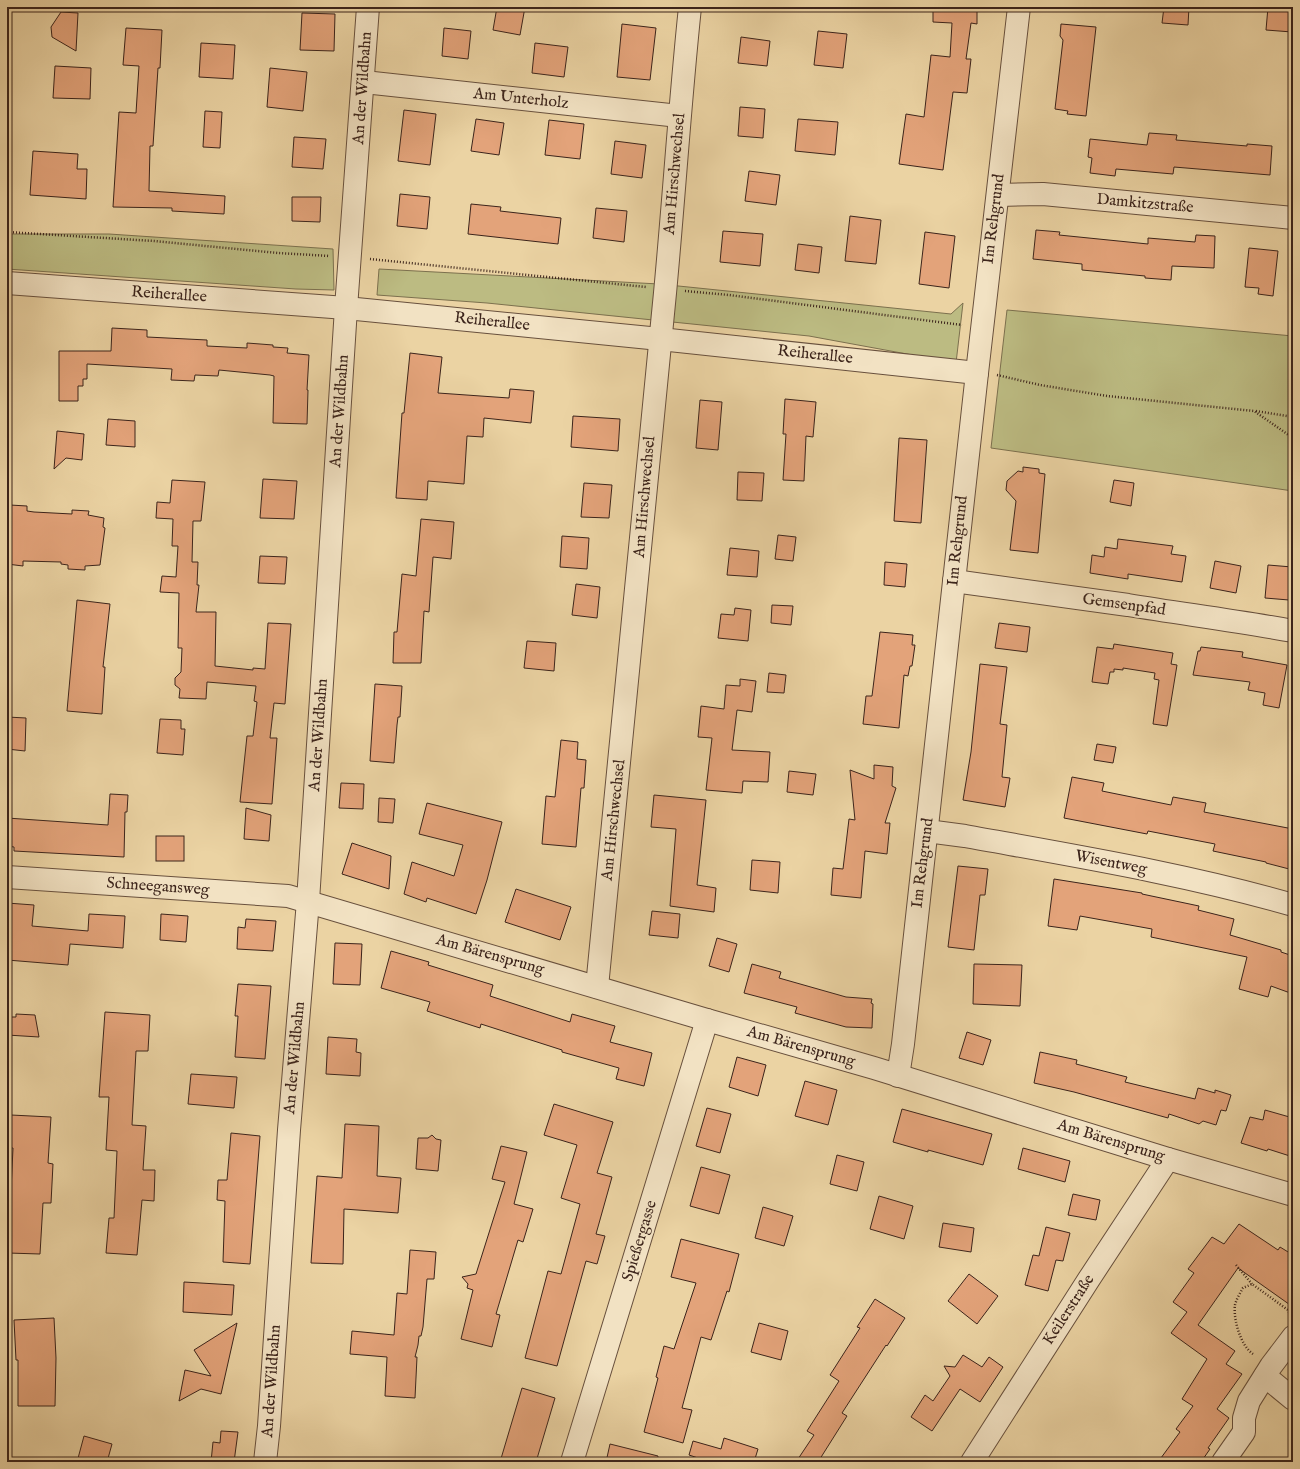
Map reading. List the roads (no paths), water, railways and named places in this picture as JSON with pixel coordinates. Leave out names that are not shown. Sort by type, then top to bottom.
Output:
[{"type":"street","name":"An der Wildbahn","points":[[265,1462],[263,1426],[308,901],[346,308],[364,82],[368,7]]},
{"type":"street","name":"Am Hirschwechsel","points":[[597,987],[678,154],[679,116],[690,7]]},
{"type":"street","name":"Im Rehgrund","points":[[898,1076],[903,1044],[1019,7]]},
{"type":"street","name":"Am Unterholz","points":[[364,82],[679,116]]},
{"type":"street","name":"Damkitzstraße","points":[[998,195],[1043,194],[1293,218]]},
{"type":"street","name":"Reiherallee","points":[[7,283],[346,308],[660,339],[977,373]]},
{"type":"street","name":"Gemsenpfad","points":[[954,581],[1128,605],[1293,631]]},
{"type":"street","name":"Wisentweg","points":[[927,831],[965,836],[1189,878],[1293,905]]},
{"type":"street","name":"Schneegansweg","points":[[7,877],[288,896],[308,901]]},
{"type":"street","name":"Am Bärensprung","points":[[308,901],[898,1076],[1293,1196]]},
{"type":"street","name":"Spießergasse","points":[[572,1462],[707,1020]]},
{"type":"street","name":"Keilerstraße","points":[[972,1462],[1088,1279],[1168,1159]]},
{"type":"street","points":[[1223,1462],[1244,1432],[1244,1418],[1248,1401],[1293,1337]]},
{"type":"street","points":[[1268,1371],[1293,1399]]}]
